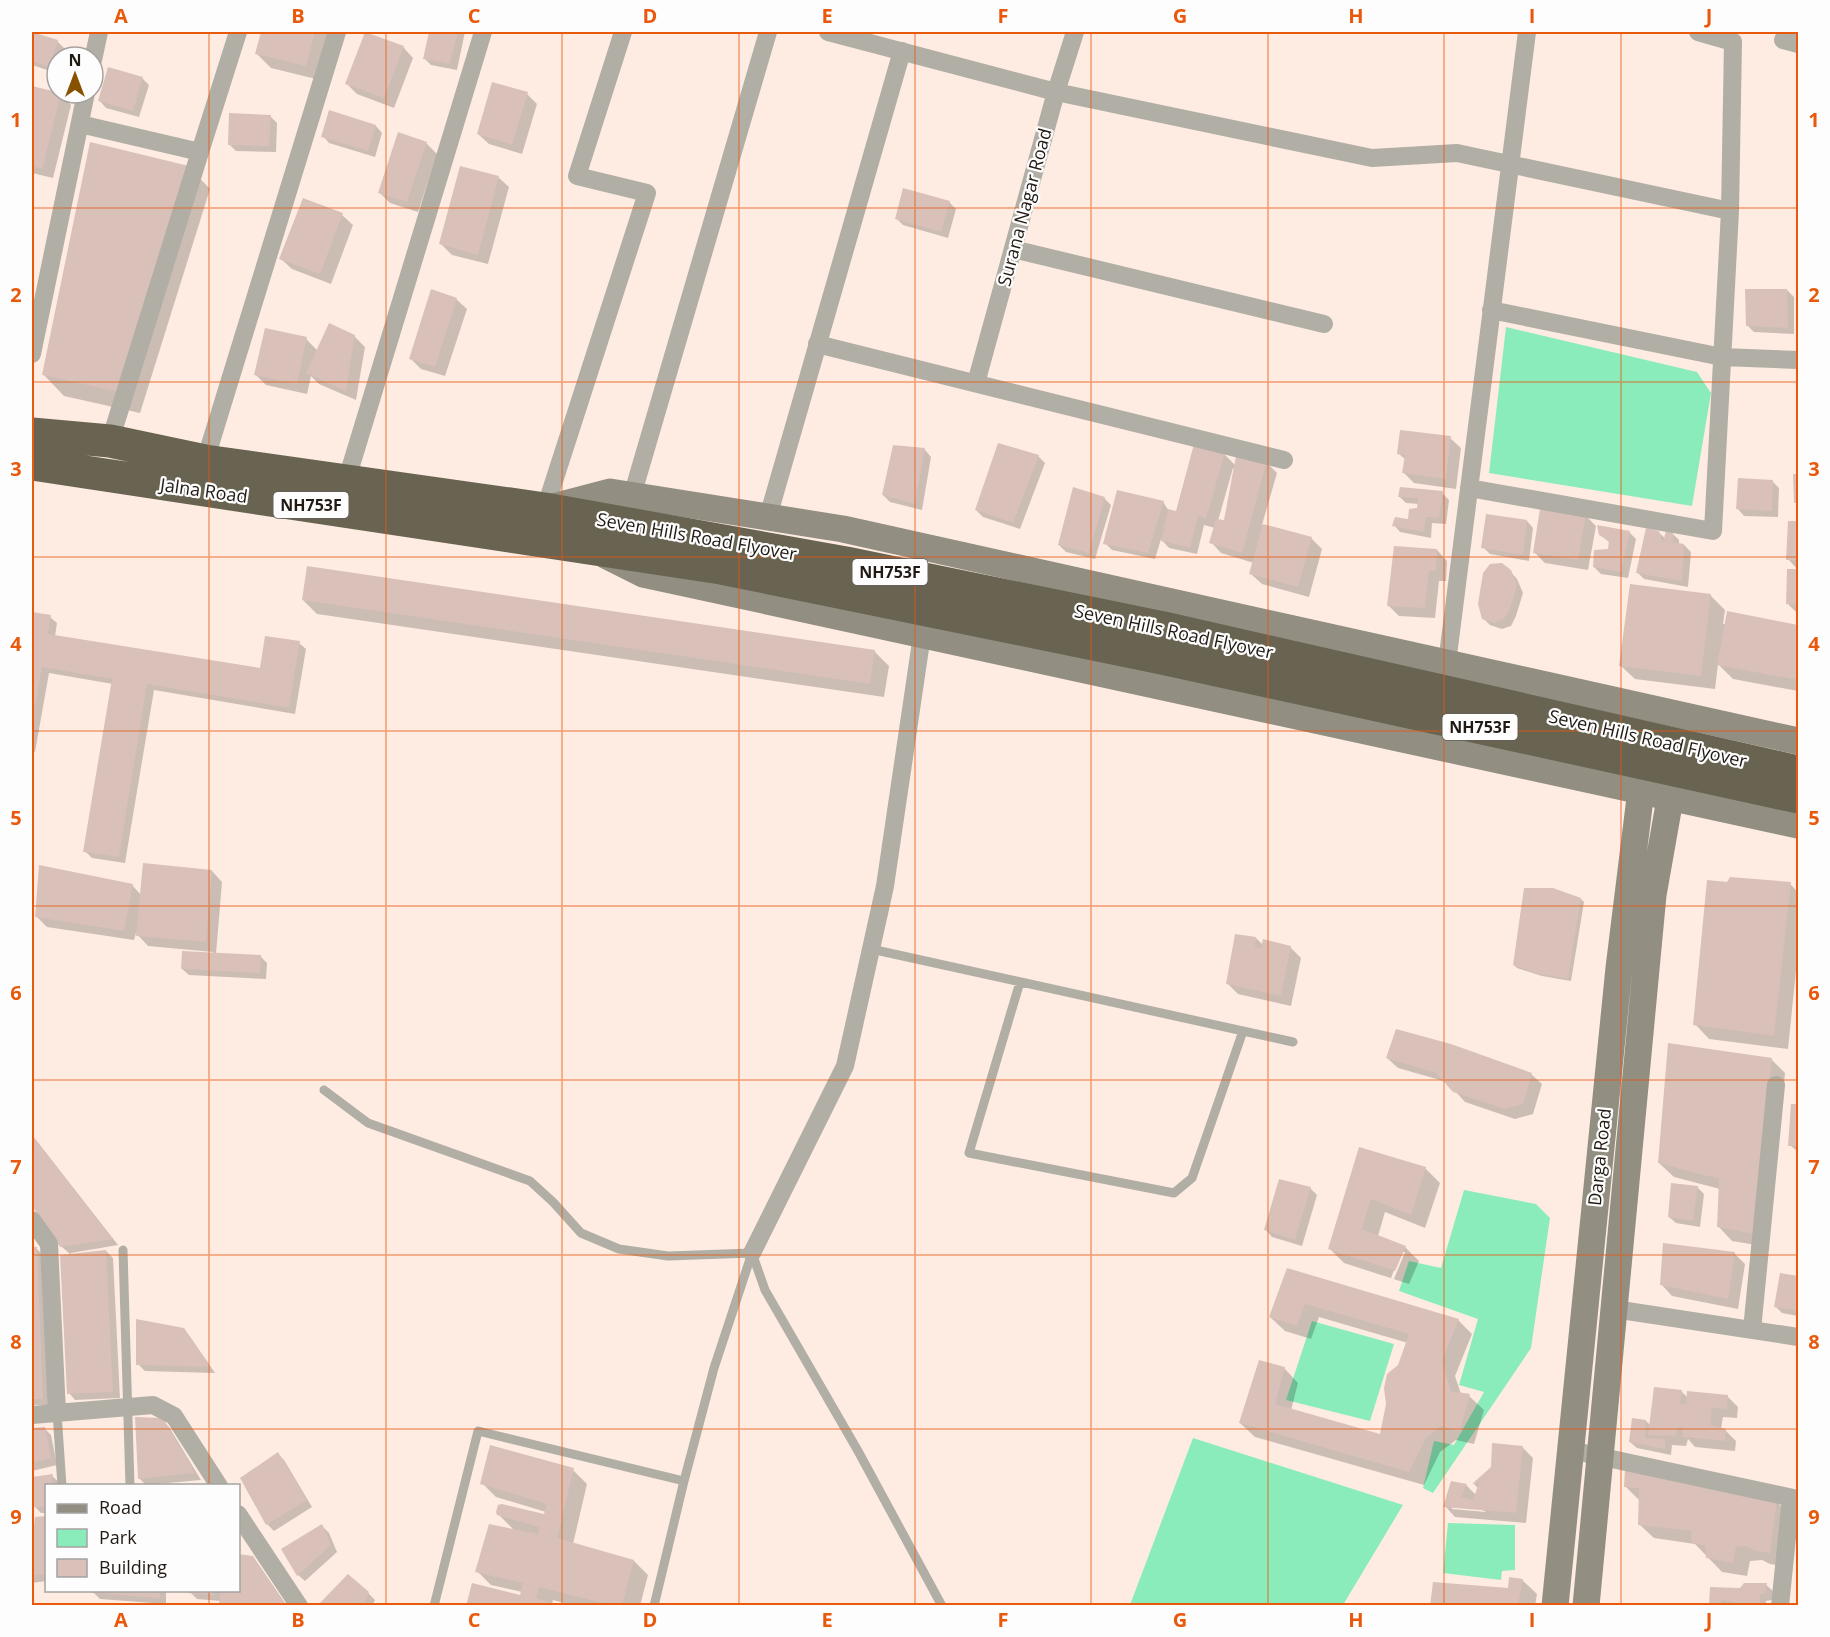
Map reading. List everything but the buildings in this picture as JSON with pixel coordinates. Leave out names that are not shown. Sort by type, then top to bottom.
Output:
[{"type":"highway","name":"Jalna Road","points":[[32,434],[110,441],[206,461],[545,509]]},
{"type":"highway","name":"Jalna Road","points":[[32,464],[591,547]]},
{"type":"highway","name":"Seven Hills Road Flyover","points":[[545,509],[846,563],[1168,629],[1798,772]]},
{"type":"highway","name":"Seven Hills Road Flyover","points":[[591,547],[733,570],[1093,644],[1798,796]]},
{"type":"street","points":[[110,441],[238,32]]},
{"type":"street","points":[[206,461],[337,32]]},
{"type":"street","points":[[346,482],[483,32]]},
{"type":"street","points":[[545,509],[647,193],[577,176],[623,32]]},
{"type":"street","points":[[632,496],[768,32]]},
{"type":"street","points":[[828,32],[1056,92],[1372,158],[1456,153],[1730,211]]},
{"type":"street","name":"Surana Nagar Road","points":[[976,383],[1056,92],[1075,32]]},
{"type":"street","points":[[1447,663],[1527,32]]},
{"type":"street","points":[[1469,488],[1713,531],[1730,211],[1733,42],[1698,32]]},
{"type":"street","points":[[768,517],[902,51]]},
{"type":"street","points":[[32,354],[84,105]]},
{"type":"street","points":[[80,124],[200,152]]},
{"type":"street","points":[[1012,249],[1324,324]]},
{"type":"street","points":[[1491,310],[1722,357],[1798,360]]},
{"type":"street","points":[[817,344],[1284,460]]},
{"type":"street","points":[[545,509],[610,492],[843,529],[1798,741]]},
{"type":"street","points":[[591,547],[643,574],[1798,825]]},
{"type":"street","points":[[752,1253],[845,1066],[885,886],[922,635]]},
{"type":"street","name":"Darga Road","points":[[1555,1605],[1618,968],[1640,791],[1653,709]]},
{"type":"street","name":"Darga Road","points":[[1586,1605],[1653,895],[1684,716]]},
{"type":"street","points":[[1752,1330],[1776,1085]]},
{"type":"street","points":[[32,1220],[49,1244],[57,1413]]},
{"type":"street","points":[[1614,1309],[1798,1337]]},
{"type":"street","points":[[32,1415],[153,1405],[174,1416],[218,1484]]},
{"type":"street","points":[[1569,1450],[1795,1498],[1780,1605]]},
{"type":"street","points":[[240,1517],[299,1605]]},
{"type":"lane","points":[[871,949],[1293,1042]]},
{"type":"lane","points":[[1020,982],[969,1154],[1174,1193],[1192,1178],[1243,1031]]},
{"type":"lane","points":[[324,1090],[368,1124],[530,1181],[581,1233],[618,1249],[668,1256],[752,1253]]},
{"type":"lane","points":[[123,1250],[130,1484]]},
{"type":"lane","points":[[654,1605],[714,1368],[752,1253]]},
{"type":"lane","points":[[752,1253],[765,1290],[858,1451],[942,1605]]},
{"type":"lane","points":[[57,1413],[62,1484]]},
{"type":"lane","points":[[434,1605],[478,1431],[684,1481]]},
{"type":"green space","points":[[1506,327],[1697,372],[1711,393],[1692,506],[1489,473]]},
{"type":"green space","points":[[1464,1190],[1536,1204],[1550,1218],[1531,1348],[1433,1493],[1423,1488],[1434,1441],[1454,1445],[1484,1392],[1459,1385],[1478,1319],[1399,1291],[1409,1261],[1441,1268]]},
{"type":"green space","points":[[1312,1321],[1394,1344],[1370,1421],[1286,1400]]},
{"type":"green space","points":[[1193,1438],[1403,1505],[1343,1605],[1130,1605]]},
{"type":"green space","points":[[1448,1523],[1515,1525],[1515,1570],[1502,1571],[1501,1580],[1443,1573]]}]
